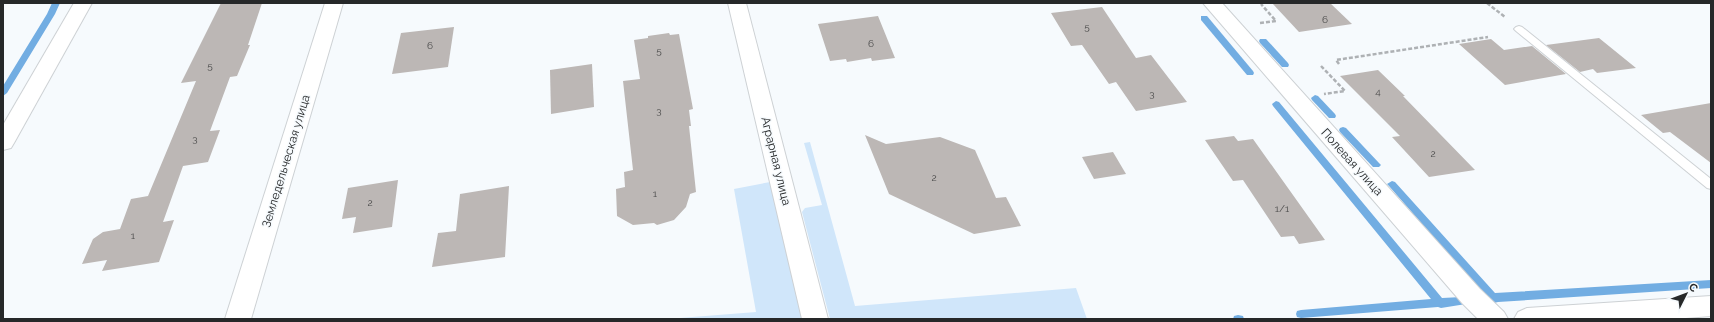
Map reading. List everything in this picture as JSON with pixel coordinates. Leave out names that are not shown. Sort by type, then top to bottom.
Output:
[{"type":"street","points":[[3,143],[83,3]]},
{"type":"street","name":"Земледельческая улица","points":[[238,319],[334,3]]},
{"type":"street","name":"Аграрная улица","points":[[737,3],[815,319]]},
{"type":"street","name":"Полевая улица","points":[[1212,3],[1482,306]]},
{"type":"street","points":[[1527,319],[1711,306]]},
{"type":"lane","points":[[1519,29],[1711,185]]},
{"type":"path","points":[[1261,4],[1276,21],[1265,22]]},
{"type":"path","points":[[1339,64],[1336,60],[1488,37]]},
{"type":"path","points":[[1321,66],[1345,91],[1330,93]]},
{"type":"shaded area","points":[[810,142],[855,306],[1076,288],[1087,319],[830,319],[802,212],[805,208],[822,205],[804,143]]},
{"type":"shaded area","points":[[770,182],[802,319],[667,319],[756,312],[734,189]]},
{"type":"building","points":[[221,3],[262,3],[248,45],[250,45],[237,76],[230,77],[210,131],[220,130],[208,162],[183,166],[163,222],[174,220],[159,262],[102,271],[107,260],[82,264],[93,239],[103,232],[120,229],[131,199],[148,196],[196,81],[181,83]]},
{"type":"building","points":[[1272,3],[1330,3],[1352,24],[1299,32]]},
{"type":"building","points":[[1102,7],[1136,58],[1151,55],[1187,102],[1136,111],[1116,82],[1109,84],[1082,45],[1071,46],[1051,13]]},
{"type":"building","points":[[878,16],[895,58],[872,61],[871,58],[847,62],[846,59],[830,61],[818,24]]},
{"type":"building","points":[[454,27],[448,67],[392,74],[401,33]]},
{"type":"building","points":[[669,33],[670,35],[679,34],[693,109],[689,110],[691,126],[689,126],[696,192],[690,194],[686,207],[674,220],[657,225],[654,223],[633,225],[617,216],[616,189],[625,187],[624,172],[633,170],[623,81],[640,79],[634,40]]},
{"type":"building","points":[[1599,38],[1636,68],[1597,73],[1593,69],[1580,72],[1546,45]]},
{"type":"building","points":[[1491,39],[1504,50],[1532,46],[1566,74],[1505,85],[1459,44]]},
{"type":"building","points":[[592,64],[594,107],[551,114],[550,70]]},
{"type":"building","points":[[1378,70],[1405,96],[1403,96],[1475,170],[1429,177],[1392,137],[1400,136],[1340,76]]},
{"type":"building","points":[[1711,103],[1711,163],[1670,132],[1663,133],[1641,115]]},
{"type":"building","points":[[865,135],[886,144],[940,137],[975,150],[996,198],[1006,197],[1021,226],[974,234],[889,194]]},
{"type":"building","points":[[1234,136],[1238,141],[1253,139],[1325,240],[1299,244],[1294,236],[1281,237],[1243,180],[1233,181],[1205,140]]},
{"type":"building","points":[[1113,152],[1126,174],[1094,179],[1082,157]]},
{"type":"building","points":[[398,180],[392,227],[353,233],[356,217],[342,219],[348,188]]},
{"type":"building","points":[[509,186],[505,257],[432,267],[438,233],[456,231],[460,194]]},
{"type":"waterway","points":[[3,93],[51,14],[56,3]]},
{"type":"waterway","points":[[1204,18],[1250,73]]},
{"type":"waterway","points":[[1263,41],[1285,65]]},
{"type":"waterway","points":[[1315,98],[1332,116]]},
{"type":"waterway","points":[[1276,104],[1440,303]]},
{"type":"waterway","points":[[1343,130],[1376,165]]},
{"type":"waterway","points":[[1392,184],[1493,298]]},
{"type":"waterway","points":[[1493,298],[1711,284]]},
{"type":"waterway","points":[[1488,298],[1493,298]]},
{"type":"waterway","points":[[1440,303],[1462,301]]},
{"type":"waterway","points":[[1301,314],[1440,303]]}]
